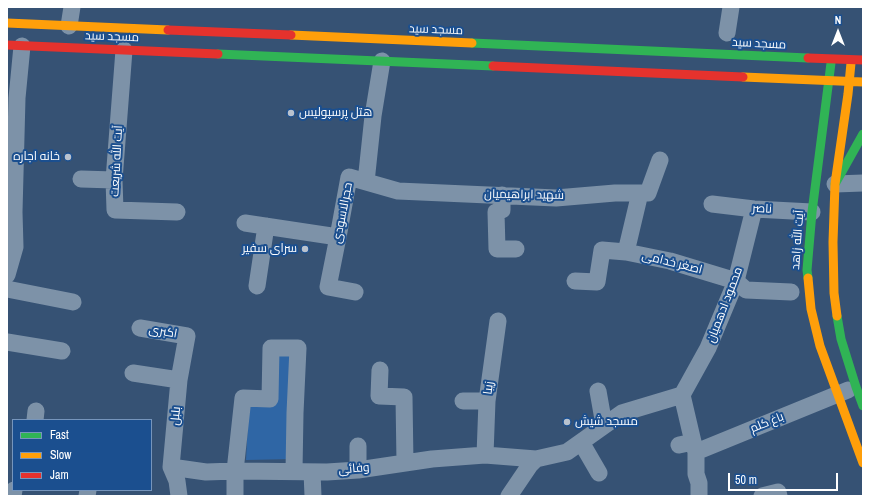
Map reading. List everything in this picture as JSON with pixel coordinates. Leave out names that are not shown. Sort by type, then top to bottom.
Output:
[{"type":"main road","name":"مسجد سید","points":[[7,24],[863,60]]},
{"type":"main road","name":"مسجد سید","points":[[14,45],[863,82]]},
{"type":"main road","name":"آیت الله زاهد","points":[[831,59],[812,212],[807,270],[811,309],[820,346],[863,463]]},
{"type":"main road","points":[[851,60],[848,94],[834,184],[834,292],[841,339],[859,386],[863,406]]},
{"type":"main road","points":[[834,184],[863,134]]},
{"type":"street","points":[[69,26],[72,7]]},
{"type":"street","points":[[727,33],[731,7]]},
{"type":"street","points":[[7,275],[15,247],[10,211],[17,98],[14,45]]},
{"type":"street","name":"آیت الله شریعت","points":[[124,50],[114,180],[115,210],[177,212]]},
{"type":"street","name":"حجرالاسودی","points":[[355,292],[328,287],[349,177],[366,182],[382,61]]},
{"type":"street","points":[[626,252],[640,193],[648,193],[660,160]]},
{"type":"street","points":[[81,179],[114,180]]},
{"type":"street","name":"شهید ابراهیمیان","points":[[366,182],[398,191],[556,198],[616,193],[640,193]]},
{"type":"street","points":[[834,184],[863,183]]},
{"type":"street","points":[[502,195],[502,210],[496,212],[497,249],[516,249]]},
{"type":"street","name":"ناصر","points":[[712,204],[754,210],[812,212]]},
{"type":"street","name":"محمود ادهمیان","points":[[682,395],[708,348],[736,281],[754,210]]},
{"type":"street","points":[[245,223],[338,237]]},
{"type":"street","points":[[257,286],[266,226]]},
{"type":"street","name":"اصغر خدامی","points":[[575,281],[597,282],[602,250],[626,252],[670,261],[736,281],[746,290],[791,292]]},
{"type":"street","points":[[7,289],[73,302]]},
{"type":"street","name":"زیبا","points":[[486,455],[487,401],[498,321]]},
{"type":"street","name":"اکبری","points":[[140,328],[186,336]]},
{"type":"street","name":"بلبل","points":[[179,496],[177,481],[171,467],[179,380],[186,336]]},
{"type":"street","points":[[7,342],[62,351]]},
{"type":"street","points":[[235,496],[235,471],[243,398],[270,399],[271,348],[298,348],[294,471]]},
{"type":"street","points":[[380,370],[379,396],[404,397],[405,463]]},
{"type":"street","points":[[133,373],[179,380]]},
{"type":"street","name":"باغ کلم","points":[[689,446],[838,395],[859,386]]},
{"type":"street","points":[[598,391],[604,425]]},
{"type":"street","points":[[682,395],[689,446],[699,483],[700,496]]},
{"type":"street","name":"وفائی","points":[[171,467],[206,472],[312,472],[358,470],[432,459],[486,455],[536,459],[567,452],[622,413],[682,395]]},
{"type":"street","points":[[463,401],[487,401]]},
{"type":"street","points":[[581,442],[599,473]]},
{"type":"street","points":[[358,446],[358,470]]},
{"type":"street","points":[[511,495],[530,465],[536,459]]},
{"type":"street","points":[[312,472],[313,496]]},
{"type":"street","points":[[762,496],[778,492],[779,496]]},
{"type":"shaded area","points":[[279,350],[293,351],[292,459],[246,460],[249,403],[275,402]]},
{"type":"traffic: fast","points":[[472,43],[808,58]]},
{"type":"traffic: fast","points":[[218,54],[493,66]]},
{"type":"traffic: fast","points":[[808,278],[807,270],[812,212],[831,63]]},
{"type":"traffic: fast","points":[[835,184],[863,134]]},
{"type":"traffic: fast","points":[[837,316],[841,339],[863,406]]},
{"type":"traffic: slow","points":[[7,23],[168,30]]},
{"type":"traffic: slow","points":[[291,35],[472,43]]},
{"type":"traffic: slow","points":[[837,316],[834,293],[833,242],[835,184],[851,63]]},
{"type":"traffic: slow","points":[[743,77],[863,82]]},
{"type":"traffic: slow","points":[[808,278],[811,309],[820,346],[863,463]]},
{"type":"traffic: jam","points":[[168,30],[291,35]]},
{"type":"traffic: jam","points":[[7,45],[218,54]]},
{"type":"traffic: jam","points":[[808,58],[863,60]]},
{"type":"traffic: jam","points":[[493,66],[743,77]]},
{"type":"place","name":"هتل پرسپولیس","points":[[291,113]]},
{"type":"place","name":"خانه اجاره","points":[[68,157]]},
{"type":"place","name":"سرای سفیر","points":[[305,249]]},
{"type":"place","name":"مسجد شیش","points":[[567,422]]}]
